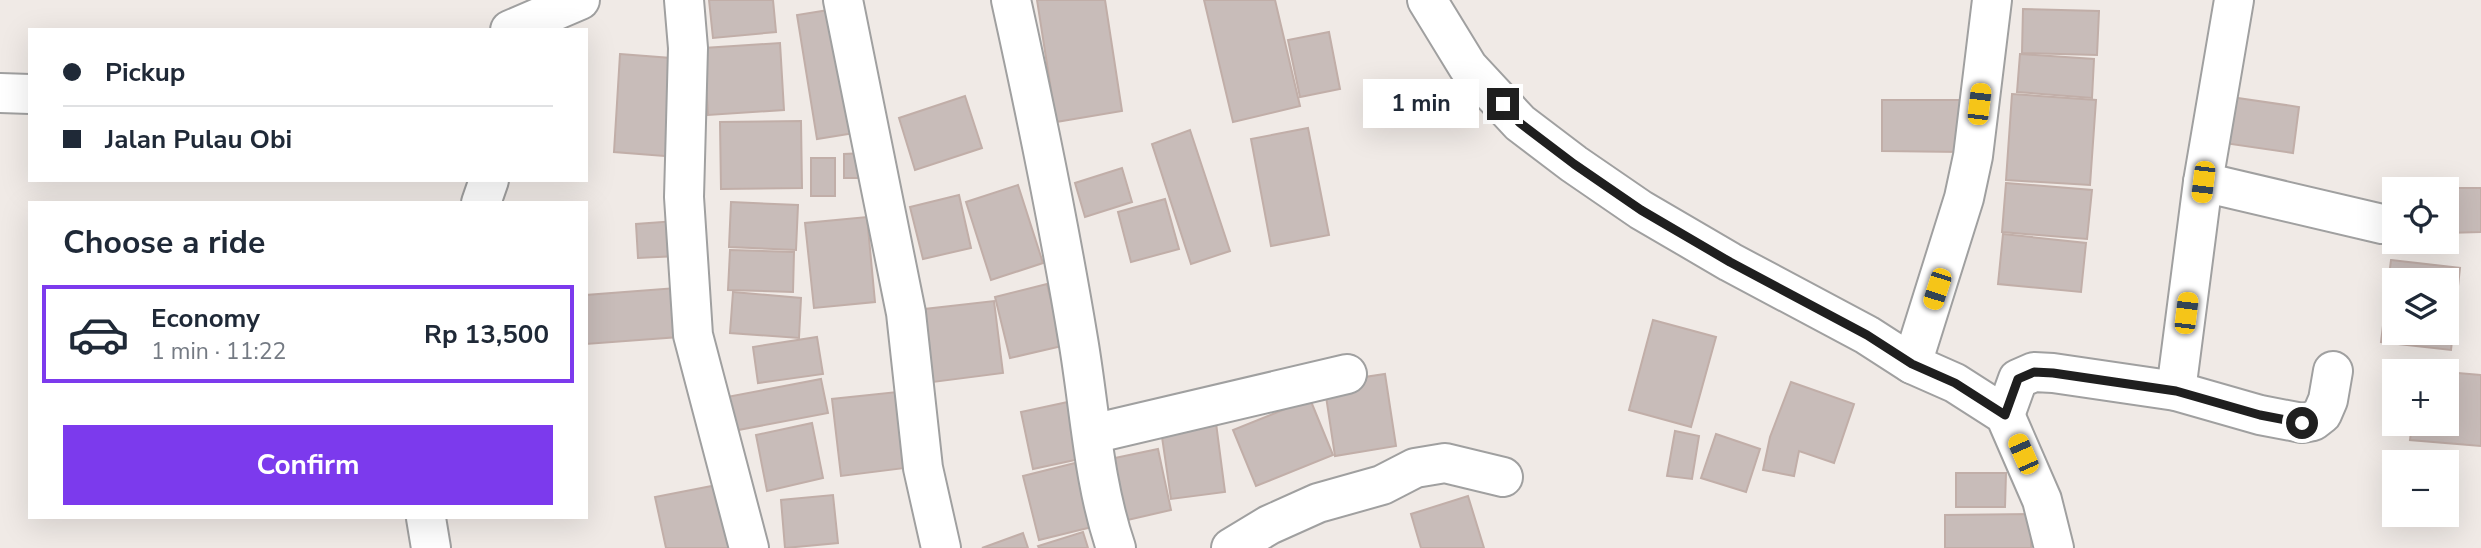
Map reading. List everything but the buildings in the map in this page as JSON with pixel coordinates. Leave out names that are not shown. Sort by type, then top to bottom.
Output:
[{"type":"street","points":[[514,28],[580,0]]},
{"type":"street","points":[[684,0],[688,48],[684,197],[693,335],[749,548]]},
{"type":"street","points":[[843,0],[906,313],[923,468],[941,548]]},
{"type":"street","points":[[1011,0],[1053,190],[1099,488],[1116,548]]},
{"type":"street","points":[[1427,0],[1468,67],[1520,123],[1574,164],[1641,210],[1730,262],[1867,335],[1912,364],[1955,383],[2005,415],[2042,500],[2054,548]]},
{"type":"street","points":[[1912,364],[1953,239],[1966,188],[1973,156],[1992,0]]},
{"type":"street","points":[[2176,391],[2203,182],[2234,0]]},
{"type":"street","points":[[0,93],[28,94]]},
{"type":"street","points":[[482,201],[488,182]]},
{"type":"street","points":[[2203,182],[2382,225]]},
{"type":"street","points":[[2005,415],[2018,379],[2034,372],[2176,391],[2260,415],[2302,423],[2313,421],[2322,414],[2328,400],[2333,372]]},
{"type":"street","points":[[1092,434],[1347,374]]},
{"type":"street","points":[[1231,548],[1269,525],[1318,503],[1382,485],[1415,468],[1445,463],[1503,477]]},
{"type":"street","points":[[426,519],[431,548]]},
{"type":"route","points":[[1503,104],[1520,123],[1641,210],[1730,262],[1867,335],[1912,364],[1955,383],[2005,415],[2018,379],[2034,372],[2176,391],[2260,415],[2302,423]]}]
